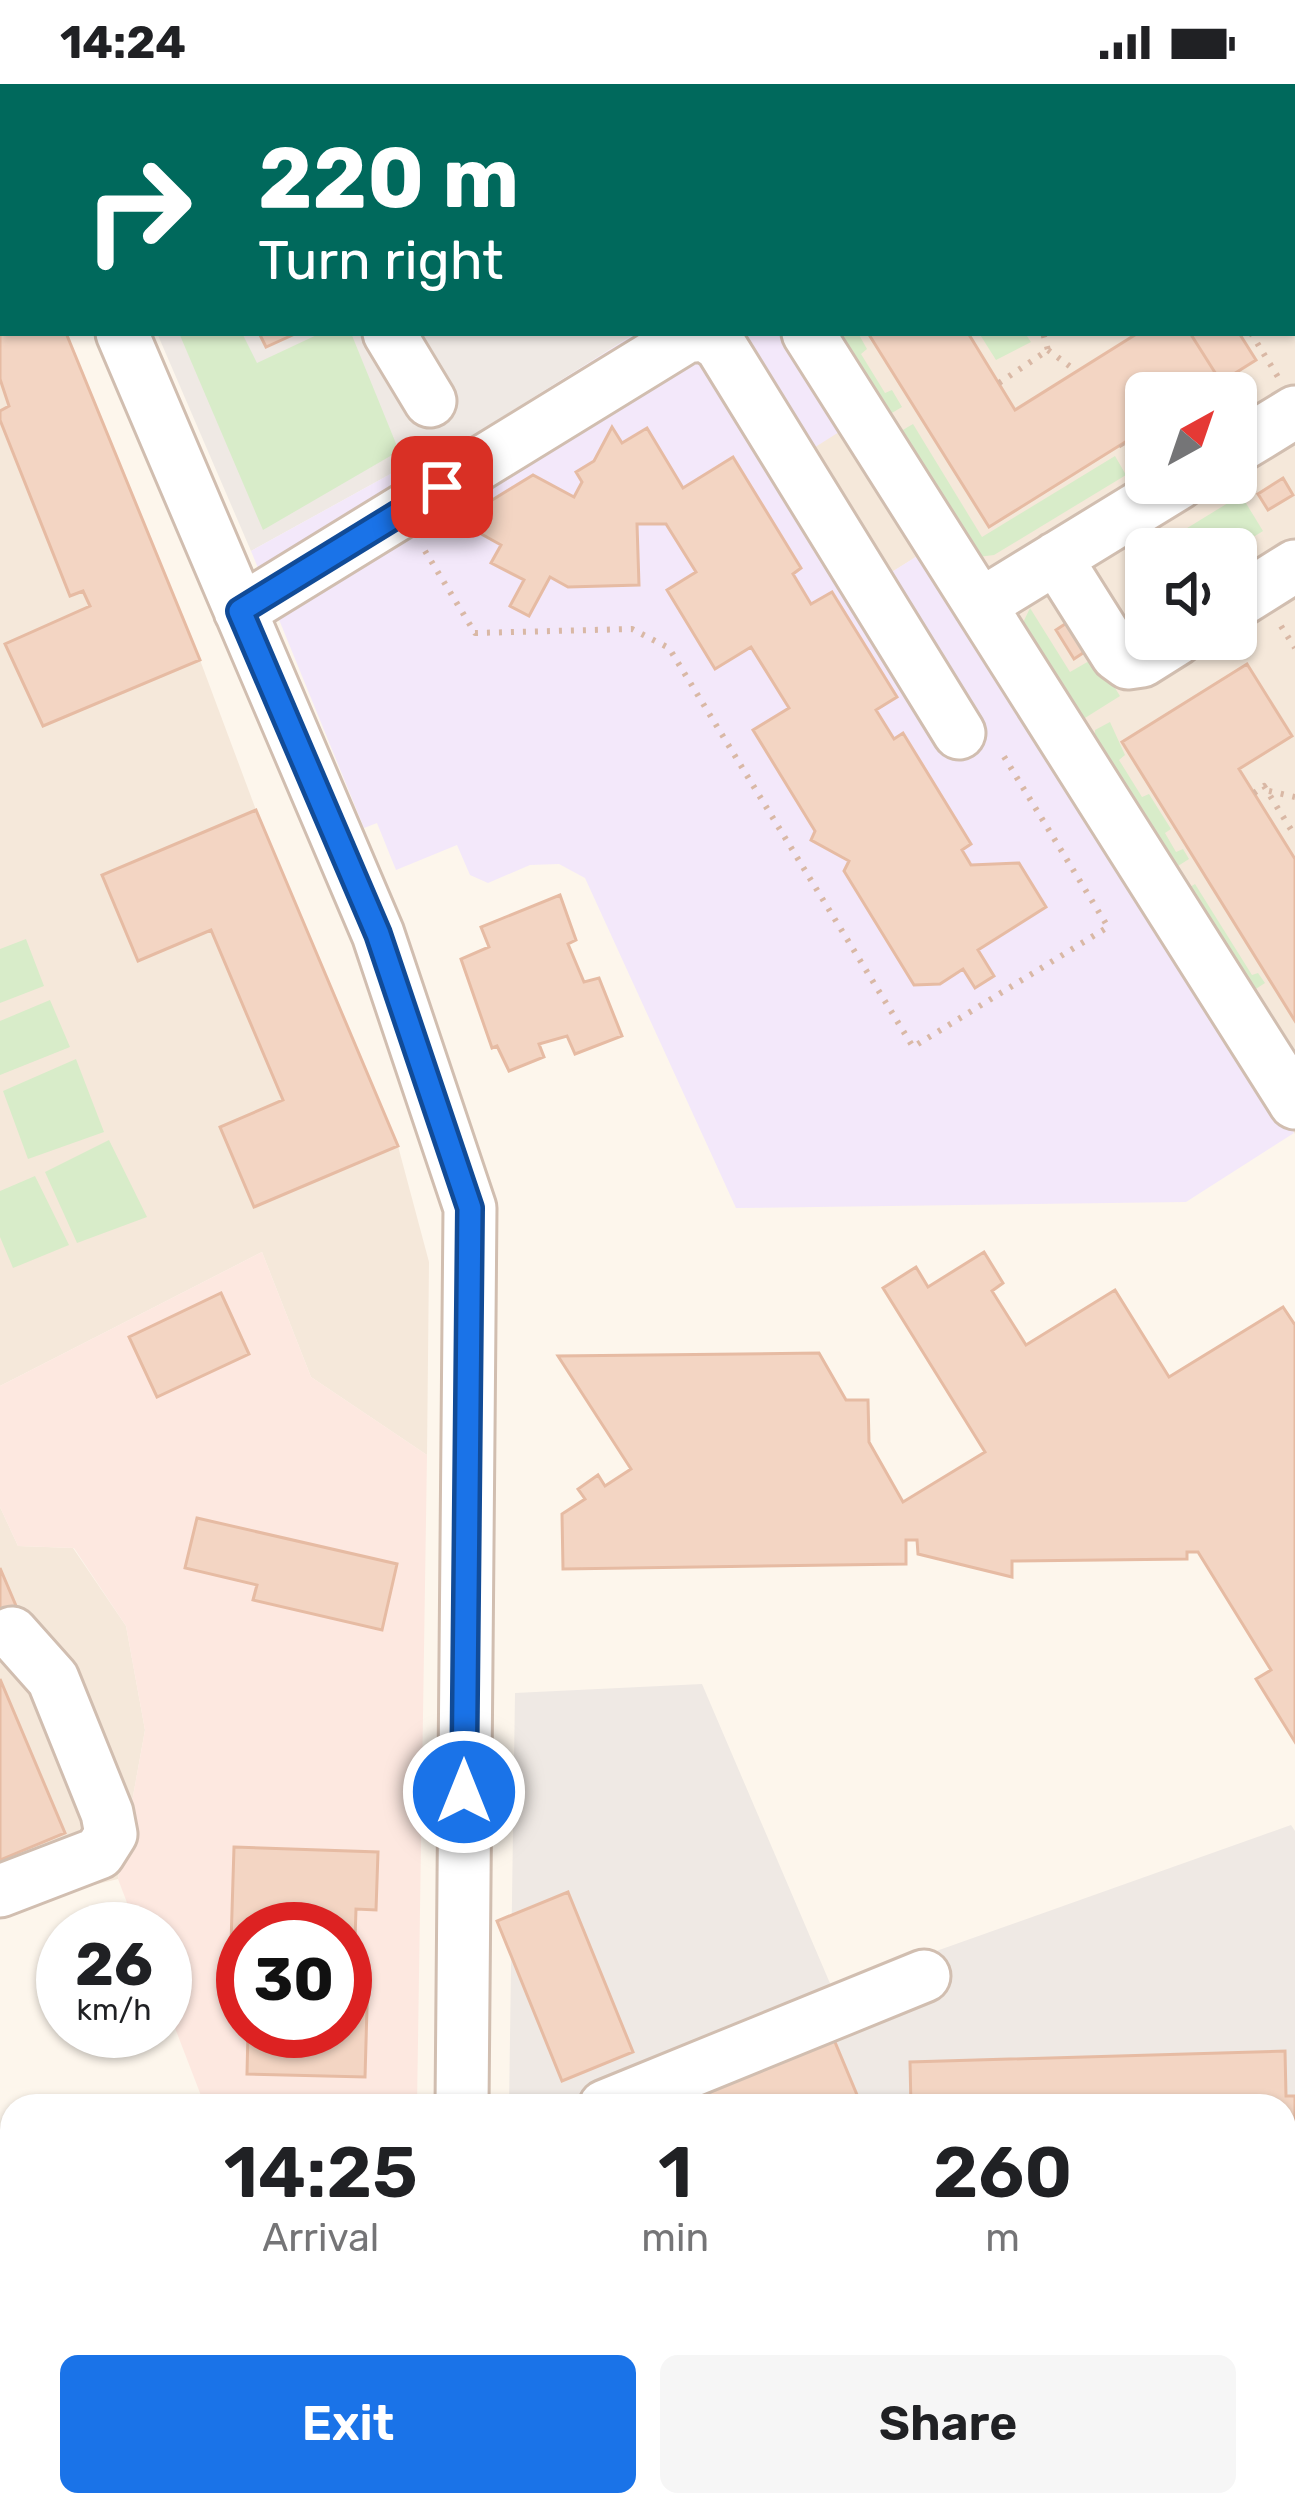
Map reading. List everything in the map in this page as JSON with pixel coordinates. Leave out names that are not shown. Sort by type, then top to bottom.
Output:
[{"type":"street","points":[[123,336],[378,934],[470,1208],[462,2094]]},
{"type":"street","points":[[391,336],[430,400]]},
{"type":"street","points":[[240,611],[692,336]]},
{"type":"street","points":[[708,336],[720,345],[959,733]]},
{"type":"street","points":[[810,336],[1295,1103]]},
{"type":"street","points":[[1257,430],[1291,401]]},
{"type":"street","points":[[980,605],[1145,504]]},
{"type":"street","points":[[1056,558],[1117,655],[1128,663],[1144,660]]},
{"type":"street","points":[[1257,609],[1295,566]]},
{"type":"street","points":[[0,1891],[100,1853],[111,1834],[107,1813],[52,1679],[12,1633]]},
{"type":"street","points":[[634,2094],[924,1976]]},
{"type":"path","points":[[1044,336],[1048,350],[1076,371]]},
{"type":"path","points":[[1253,336],[1291,401]]},
{"type":"path","points":[[999,382],[1048,350]]},
{"type":"path","points":[[401,512],[475,633],[632,629],[668,648],[913,1047],[1108,927],[995,742],[959,733]]},
{"type":"path","points":[[1257,611],[1295,648]]},
{"type":"path","points":[[1254,793],[1264,786],[1295,836]]},
{"type":"path","points":[[1267,791],[1295,797]]},
{"type":"shaded area","points":[[0,336],[67,336],[256,810],[398,1146],[429,1262],[427,1455],[311,1377],[262,1252],[0,1386]]},
{"type":"shaded area","points":[[158,336],[631,336],[456,446],[452,440],[251,551]]},
{"type":"shaded area","points":[[631,336],[789,336],[847,427],[809,451],[887,575],[925,551],[1294,1133],[1186,1202],[736,1208],[585,878],[559,864],[530,865],[488,883],[470,875],[457,845],[396,870],[377,823],[364,828],[251,551],[452,440],[457,446]]},
{"type":"shaded area","points":[[788,336],[1295,336],[1295,1134],[926,551],[887,575],[808,451]]},
{"type":"shaded area","points":[[262,1252],[311,1377],[427,1455],[417,2094],[200,2094],[187,2058],[192,2058],[192,1902],[127,1902],[118,1879],[145,1730],[126,1626],[74,1548],[18,1546],[0,1507],[0,1386]]},
{"type":"shaded area","points":[[0,1507],[18,1546],[73,1548],[126,1626],[145,1730],[118,1879],[0,1908]]},
{"type":"shaded area","points":[[702,1684],[832,1988],[1291,1825],[1295,1831],[1295,2094],[509,2094],[515,1693]]},
{"type":"green space","points":[[180,336],[244,336],[257,363],[315,336],[352,336],[399,451],[263,530]]},
{"type":"green space","points":[[836,336],[860,336],[867,349],[861,354],[885,393],[892,390],[902,407],[885,417]]},
{"type":"green space","points":[[981,336],[1027,336],[1031,342],[996,360]]},
{"type":"green space","points":[[913,424],[982,537],[1115,456],[1125,476],[994,555],[978,557],[896,434]]},
{"type":"green space","points":[[1226,504],[1246,504],[1263,531],[1257,535],[1257,528],[1187,528]]},
{"type":"green space","points":[[1030,608],[1070,672],[1096,657],[1120,696],[1077,723],[1019,631]]},
{"type":"green space","points":[[1110,722],[1125,755],[1119,760],[1142,797],[1149,794],[1171,829],[1165,833],[1176,852],[1183,849],[1189,859],[1178,866],[1168,863],[1094,744],[1095,730]]},
{"type":"green space","points":[[1195,884],[1252,975],[1258,973],[1265,983],[1248,994],[1183,891]]},
{"type":"green space","points":[[26,939],[44,986],[0,1003],[0,949]]},
{"type":"green space","points":[[50,1000],[70,1047],[0,1075],[0,1021]]},
{"type":"green space","points":[[76,1059],[104,1132],[28,1159],[3,1091]]},
{"type":"green space","points":[[109,1140],[147,1217],[77,1243],[45,1172]]},
{"type":"green space","points":[[35,1176],[69,1245],[13,1268],[0,1237],[0,1191]]},
{"type":"building","points":[[0,336],[67,336],[200,660],[43,726],[5,644],[90,606],[83,591],[70,596],[0,420],[0,411],[9,406],[0,379]]},
{"type":"building","points":[[260,336],[290,336],[266,347]]},
{"type":"building","points":[[870,336],[970,336],[1015,410],[1133,336],[1192,336],[1215,372],[1125,372],[1125,442],[989,527]]},
{"type":"building","points":[[1192,336],[1241,336],[1256,360],[1237,372],[1215,372]]},
{"type":"building","points":[[612,427],[622,443],[647,428],[683,488],[733,457],[801,568],[793,574],[811,604],[832,592],[897,697],[876,710],[894,739],[903,733],[971,844],[962,850],[971,865],[1019,863],[1046,907],[978,950],[994,976],[975,988],[963,969],[940,984],[914,985],[844,871],[849,861],[811,840],[815,831],[753,730],[789,708],[751,647],[715,669],[667,590],[696,572],[666,524],[637,524],[639,585],[568,587],[550,577],[529,616],[510,606],[524,580],[491,563],[501,545],[458,521],[533,475],[574,497],[582,482],[576,472],[594,461]]},
{"type":"building","points":[[1283,478],[1293,495],[1268,510],[1258,494]]},
{"type":"building","points":[[1071,620],[1089,649],[1074,659],[1056,630]]},
{"type":"building","points":[[1247,664],[1292,736],[1239,769],[1295,859],[1295,1021],[1122,742]]},
{"type":"building","points":[[256,810],[398,1146],[254,1207],[220,1127],[283,1100],[211,930],[138,961],[102,875]]},
{"type":"building","points":[[560,895],[576,940],[568,944],[584,982],[599,978],[622,1036],[575,1054],[567,1036],[539,1044],[544,1057],[509,1071],[497,1046],[492,1048],[461,959],[489,947],[481,927]]},
{"type":"building","points":[[984,1252],[1003,1283],[992,1291],[1026,1345],[1115,1290],[1169,1377],[1283,1307],[1295,1325],[1295,1742],[1256,1679],[1271,1670],[1198,1552],[1187,1552],[1187,1559],[1012,1561],[1012,1577],[918,1554],[917,1540],[906,1540],[906,1564],[563,1569],[562,1514],[585,1499],[578,1489],[598,1475],[605,1486],[631,1469],[558,1356],[819,1353],[846,1400],[868,1400],[869,1442],[903,1502],[985,1452],[883,1288],[916,1267],[928,1287]]},
{"type":"building","points":[[221,1293],[249,1354],[157,1397],[129,1337]]},
{"type":"building","points":[[197,1518],[397,1564],[382,1630],[253,1600],[257,1585],[185,1568]]},
{"type":"building","points":[[0,1568],[25,1627],[0,1638]]},
{"type":"building","points":[[0,1679],[65,1833],[0,1860]]},
{"type":"building","points":[[234,1847],[378,1852],[376,1910],[372,1902],[232,1902]]},
{"type":"building","points":[[568,1892],[633,2052],[562,2081],[497,1921]]},
{"type":"building","points":[[827,2023],[857,2094],[675,2094],[672,2086]]},
{"type":"building","points":[[1285,2051],[1286,2094],[911,2094],[910,2062]]},
{"type":"building","points":[[247,2058],[366,2058],[365,2077],[247,2074]]},
{"type":"route","points":[[442,487],[240,611],[378,934],[470,1208],[464,1792]]}]
